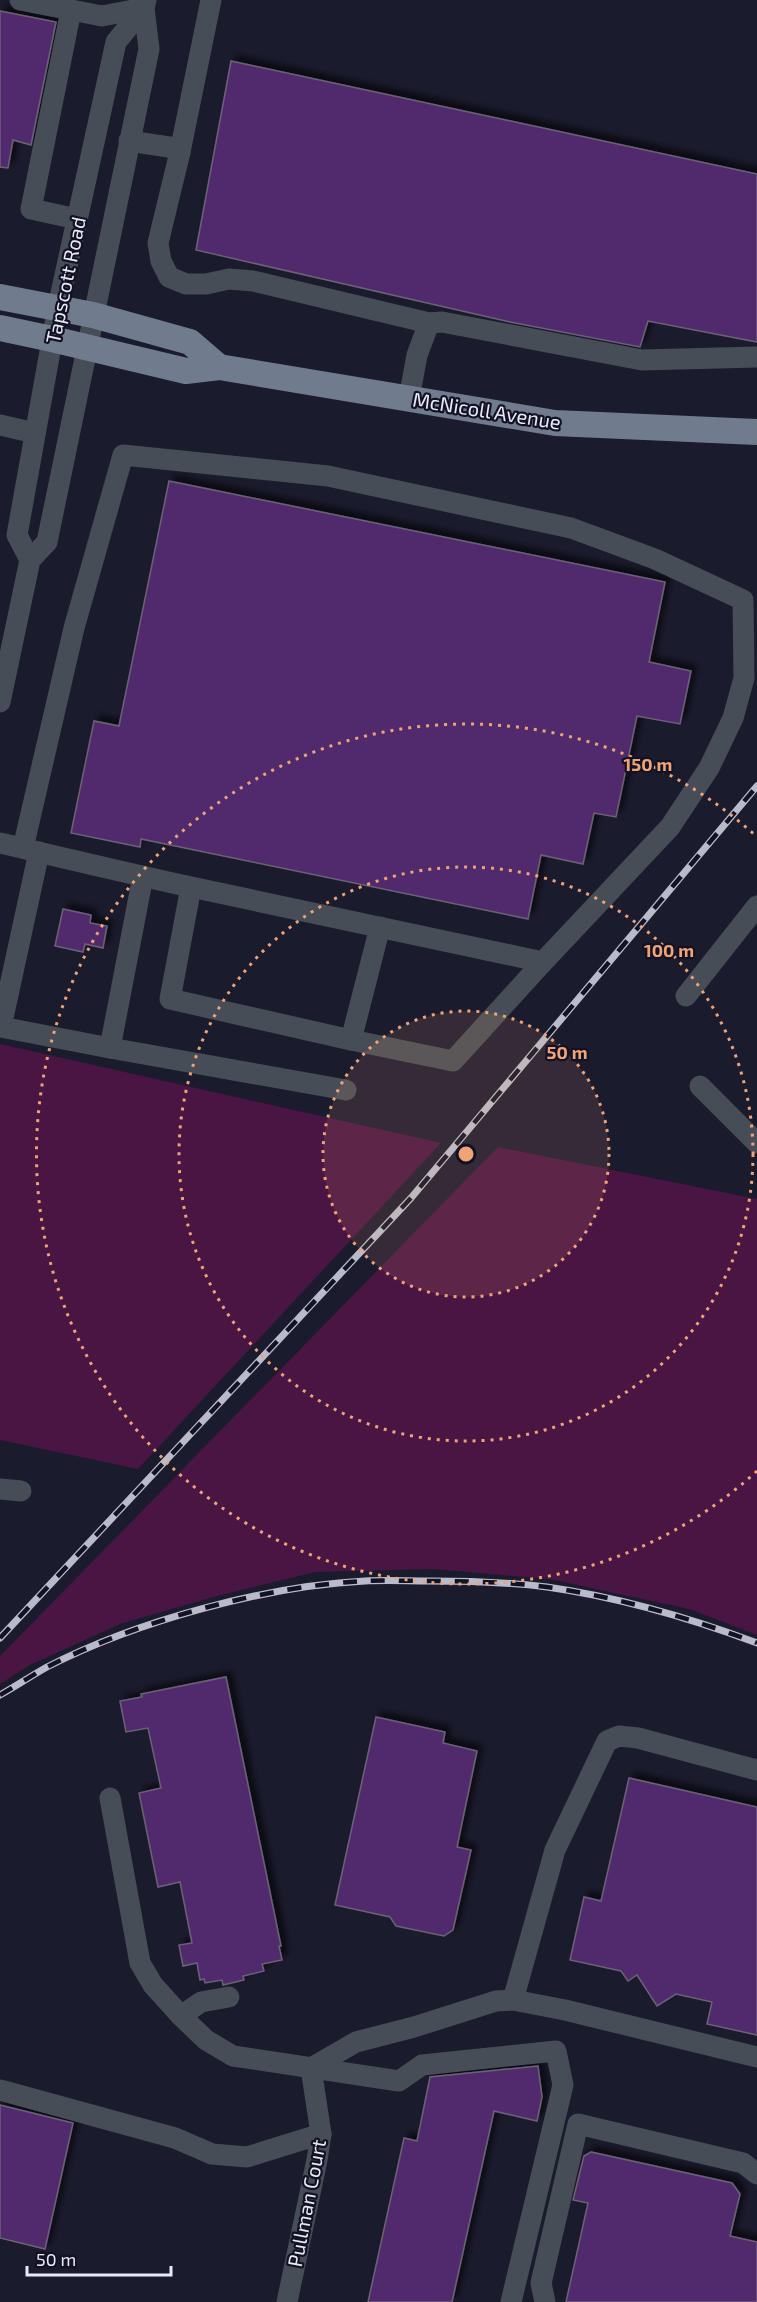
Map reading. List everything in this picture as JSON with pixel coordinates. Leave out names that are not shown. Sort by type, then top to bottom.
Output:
[{"type":"main road","points":[[0,297],[93,315],[190,342],[219,367]]},
{"type":"main road","name":"McNicoll Avenue","points":[[0,328],[186,371],[219,367],[555,423],[757,432]]},
{"type":"street","points":[[20,0],[102,16],[145,4]]},
{"type":"street","points":[[212,0],[158,243],[161,261],[169,277],[186,284],[206,284],[230,279],[253,281],[429,323],[442,322],[642,360],[757,357]]},
{"type":"street","name":"Tapscott Road","points":[[0,702],[9,614],[30,560],[47,542],[149,49],[145,4]]},
{"type":"street","name":"Tapscott Road","points":[[30,560],[17,535],[58,307],[116,42],[145,4]]},
{"type":"street","points":[[71,10],[31,209],[77,219]]},
{"type":"street","points":[[129,141],[170,147],[180,152]]},
{"type":"street","points":[[409,399],[417,355],[429,323]]},
{"type":"street","points":[[0,425],[35,433]]},
{"type":"street","points":[[191,887],[170,999],[453,1061],[670,827],[709,768],[733,718],[744,678],[743,600],[655,559],[559,526],[328,476],[123,455],[63,674],[1,1026],[346,1090]]},
{"type":"street","points":[[0,843],[191,887],[543,962]]},
{"type":"street","points":[[110,1048],[143,876]]},
{"type":"street","points":[[686,996],[757,906]]},
{"type":"street","points":[[351,1040],[380,927]]},
{"type":"street","points":[[700,1086],[757,1143]]},
{"type":"street","points":[[0,1489],[21,1491]]},
{"type":"street","points":[[513,2000],[555,1850],[607,1741],[619,1736],[638,1738],[757,1770]]},
{"type":"street","points":[[110,1798],[140,1963],[153,1985],[182,2016],[206,2040],[233,2056],[399,2081],[422,2065],[556,2051],[563,2085],[511,2302]]},
{"type":"street","points":[[182,2016],[201,2002],[230,1997]]},
{"type":"street","points":[[311,2068],[356,2042],[414,2027],[496,2001],[513,2000],[757,2057]]},
{"type":"street","name":"Pullman Court","points":[[287,2302],[321,2134],[311,2068]]},
{"type":"street","points":[[0,2090],[175,2138],[212,2154],[247,2157],[321,2134]]},
{"type":"street","points":[[545,2302],[541,2283],[578,2124],[743,2163],[757,2174]]},
{"type":"shaded area","points":[[0,1044],[441,1143],[138,1469],[0,1440]]},
{"type":"shaded area","points":[[498,1147],[757,1199],[757,1635],[689,1609],[549,1579],[433,1569],[315,1572],[217,1596],[120,1624],[30,1665],[0,1684],[0,1656]]},
{"type":"building","points":[[0,11],[56,22],[31,145],[13,140],[8,168],[0,167]]},
{"type":"building","points":[[231,61],[757,174],[757,342],[648,321],[640,347],[510,322],[196,250]]},
{"type":"building","points":[[169,481],[665,582],[649,662],[691,671],[680,724],[637,716],[616,817],[594,813],[583,864],[541,855],[528,919],[141,839],[140,847],[71,833],[94,721],[119,726]]},
{"type":"building","points":[[63,909],[91,915],[90,923],[107,926],[103,948],[85,944],[83,952],[55,946]]},
{"type":"building","points":[[226,1677],[282,1960],[262,1964],[264,1971],[243,1976],[244,1980],[223,1985],[222,1980],[205,1983],[204,1979],[200,1980],[197,1963],[183,1966],[179,1945],[192,1943],[180,1882],[158,1887],[139,1793],[161,1788],[148,1728],[126,1732],[120,1701],[142,1697],[141,1694]]},
{"type":"building","points":[[376,1717],[445,1732],[443,1743],[477,1751],[457,1847],[471,1850],[453,1930],[444,1936],[396,1926],[390,1917],[335,1905]]},
{"type":"building","points":[[629,1778],[757,1807],[757,2035],[707,2024],[712,2002],[676,1994],[657,2006],[637,1975],[628,1981],[621,1971],[570,1960],[584,1897],[601,1901]]},
{"type":"building","points":[[538,2066],[542,2097],[537,2121],[494,2111],[452,2302],[368,2302],[404,2138],[417,2141],[430,2077]]},
{"type":"building","points":[[0,2105],[73,2123],[45,2249],[0,2238]]},
{"type":"building","points":[[591,2152],[732,2183],[740,2194],[730,2236],[757,2242],[757,2302],[566,2302],[588,2203],[573,2200],[584,2156]]},
{"type":"railway","points":[[0,1638],[411,1198],[757,786]]},
{"type":"railway","points":[[0,1695],[47,1667],[82,1650],[161,1621],[244,1598],[326,1584],[365,1581],[517,1584],[574,1591],[654,1609],[757,1643]]}]
